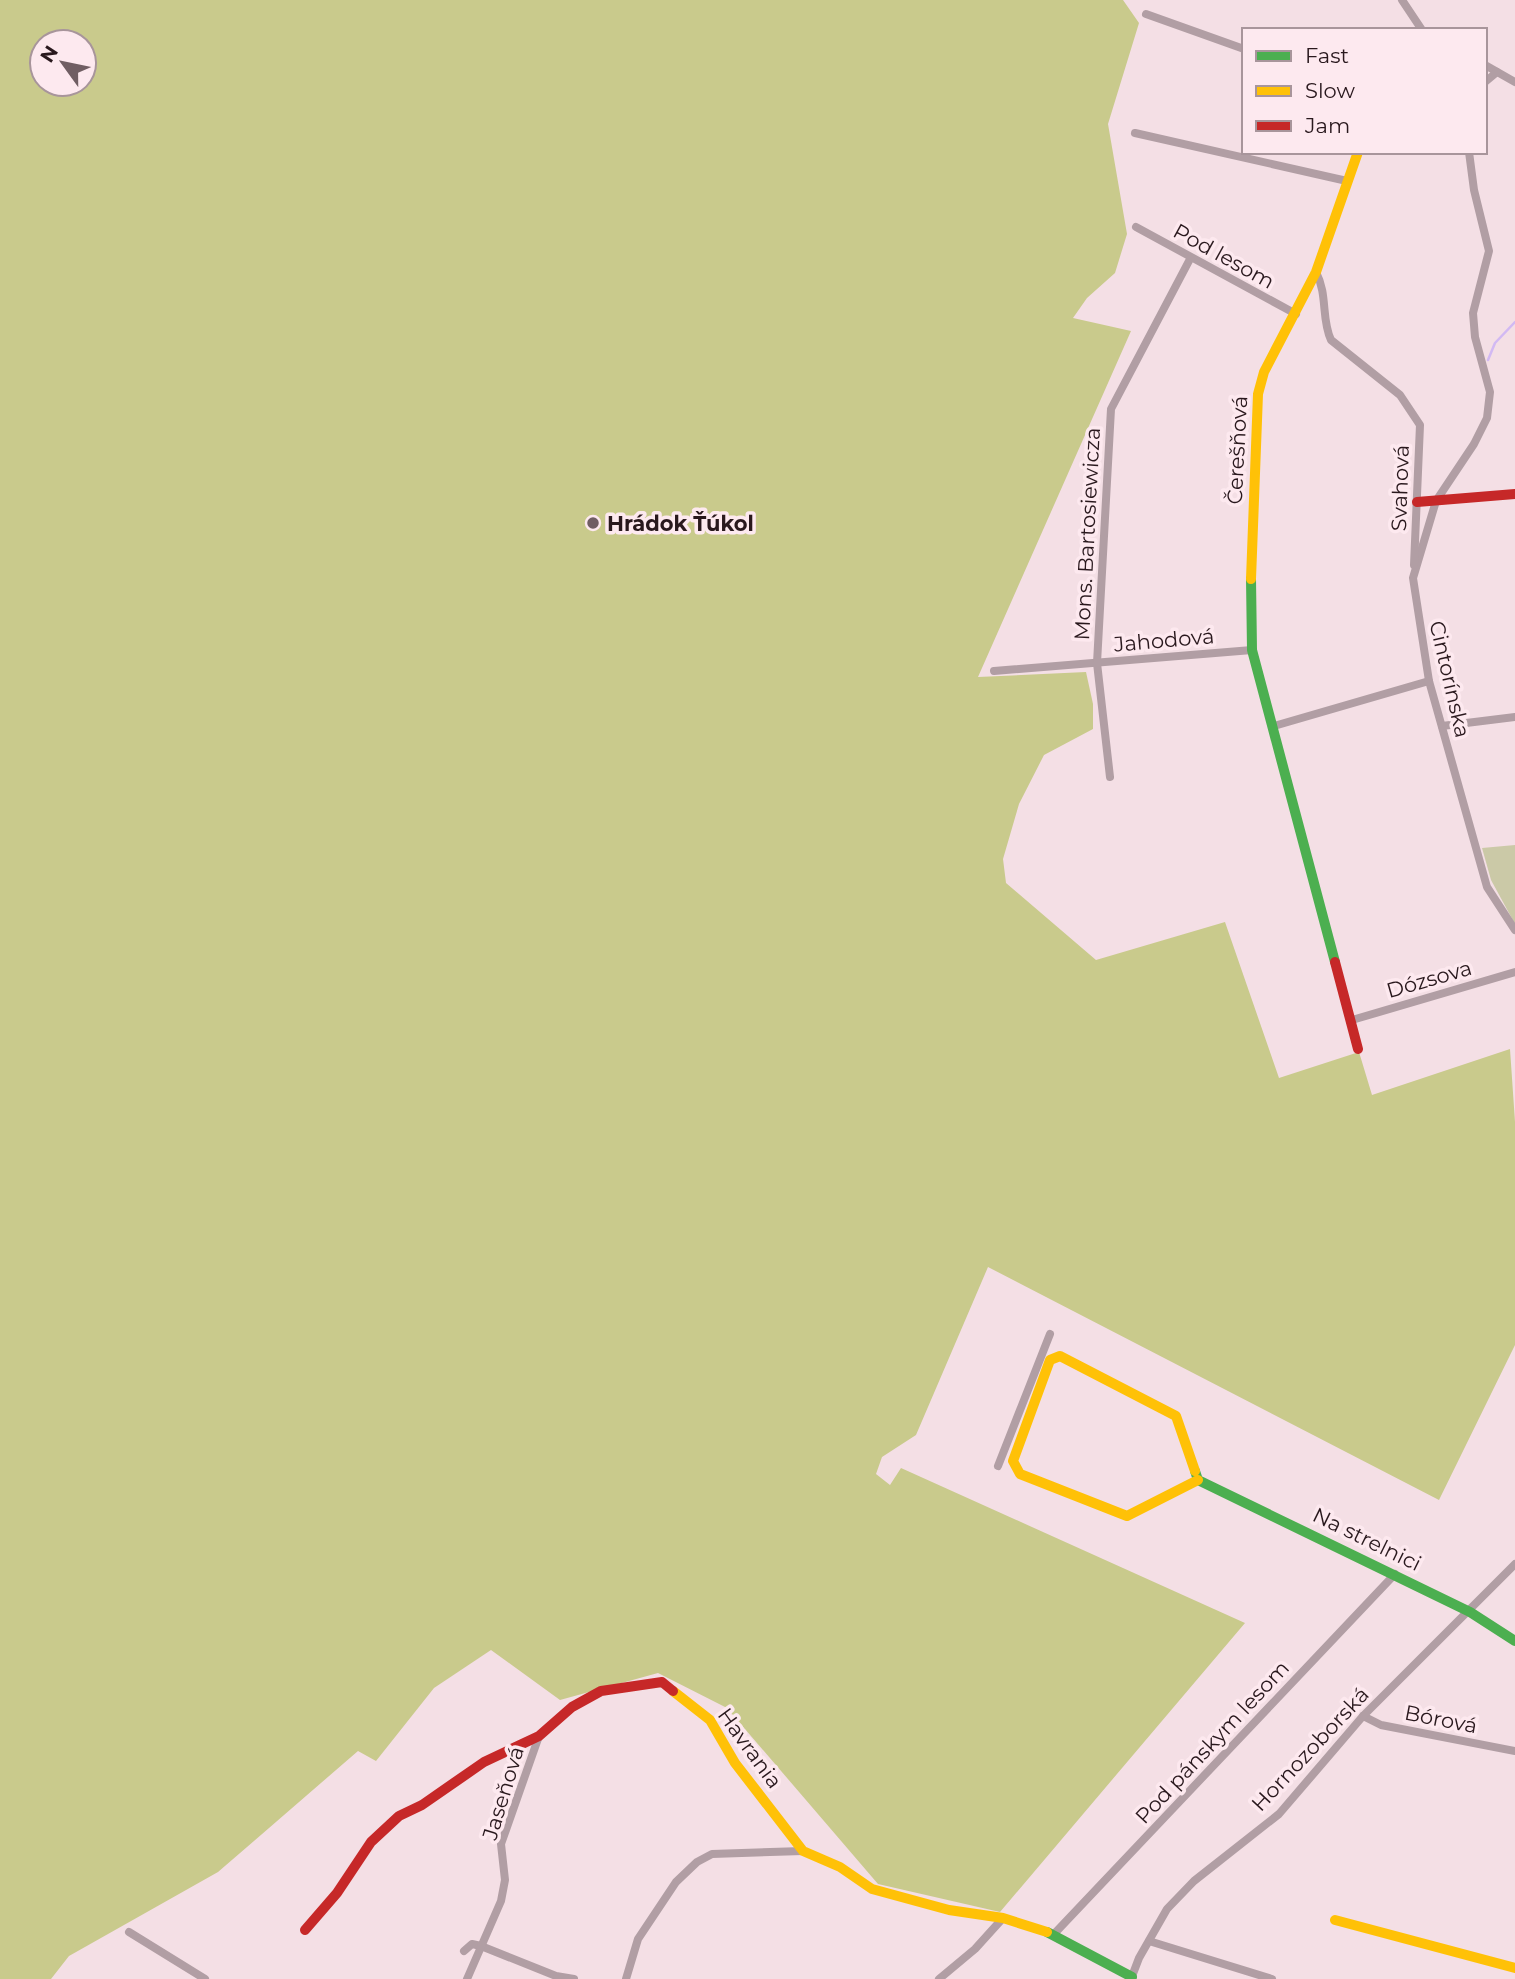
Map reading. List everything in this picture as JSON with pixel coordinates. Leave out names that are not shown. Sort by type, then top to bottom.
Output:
[{"type":"street","points":[[1402,0],[1421,28]]},
{"type":"street","points":[[1146,14],[1242,49]]},
{"type":"street","points":[[1487,66],[1515,82]]},
{"type":"street","points":[[1487,80],[1497,72]]},
{"type":"street","points":[[1135,133],[1346,181]]},
{"type":"street","name":"Čerešňová","points":[[1357,154],[1316,272],[1264,372],[1258,394],[1251,548],[1252,650],[1358,1049]]},
{"type":"street","name":"Cintorínska","points":[[1469,154],[1474,190],[1489,251],[1473,313],[1475,337],[1490,392],[1487,418],[1474,444],[1436,501],[1413,578],[1429,681],[1487,887],[1515,930]]},
{"type":"street","name":"Pod lesom","points":[[1136,227],[1190,259],[1296,314]]},
{"type":"street","name":"Mons. Bartosiewicza","points":[[1110,777],[1097,663],[1111,409],[1190,259]]},
{"type":"street","name":"Svahová","points":[[1316,272],[1326,302],[1326,330],[1332,340],[1400,395],[1420,425],[1413,578]]},
{"type":"street","points":[[1417,502],[1515,494]]},
{"type":"street","name":"Jahodová","points":[[994,671],[1252,650]]},
{"type":"street","points":[[1274,726],[1429,681]]},
{"type":"street","points":[[1443,726],[1515,718]]},
{"type":"street","name":"Dózsova","points":[[1352,1020],[1515,972]]},
{"type":"street","points":[[1036,1382],[1050,1360],[1060,1356],[1176,1416],[1198,1480],[1127,1516],[1020,1474],[1013,1461],[1018,1432],[1050,1334]]},
{"type":"street","points":[[998,1466],[1018,1432]]},
{"type":"street","name":"Na strelnici","points":[[1198,1480],[1395,1574],[1470,1612],[1515,1640]]},
{"type":"street","name":"Hornozoborská","points":[[1132,1978],[1167,1909],[1194,1881],[1279,1814],[1363,1716],[1470,1612],[1515,1564]]},
{"type":"street","name":"Pod pánskym lesom","points":[[1054,1934],[1395,1574]]},
{"type":"street","name":"Havrania","points":[[305,1930],[337,1893],[370,1842],[400,1816],[422,1805],[484,1762],[539,1736],[572,1707],[601,1691],[662,1682],[710,1720],[735,1763],[803,1851],[840,1867],[872,1889],[949,1910],[1003,1917],[1054,1934],[1132,1978]]},
{"type":"street","name":"Bórová","points":[[1363,1716],[1381,1725],[1515,1751]]},
{"type":"street","name":"Jaseňová","points":[[467,1979],[501,1901],[505,1880],[501,1844],[539,1736]]},
{"type":"street","points":[[626,1979],[638,1939],[676,1882],[697,1862],[712,1854],[803,1851]]},
{"type":"street","points":[[939,1979],[975,1949],[1003,1917]]},
{"type":"street","points":[[1335,1920],[1515,1968]]},
{"type":"street","points":[[129,1932],[205,1979]]},
{"type":"street","points":[[1149,1941],[1272,1979]]},
{"type":"street","points":[[464,1951],[472,1944],[481,1946],[556,1976],[574,1979]]},
{"type":"shaded area","points":[[1515,845],[1515,924],[1491,880],[1482,848]]},
{"type":"green space","points":[[0,0],[1123,0],[1139,23],[1108,124],[1127,234],[1115,273],[1087,298],[1073,318],[1131,331],[978,677],[1086,672],[1093,704],[1093,729],[1044,755],[1019,804],[1003,859],[1006,883],[1096,960],[1225,922],[1279,1078],[1359,1052],[1372,1095],[1510,1049],[1515,1122],[1515,1345],[1439,1500],[988,1267],[916,1435],[882,1457],[876,1474],[890,1485],[901,1468],[1245,1623],[1000,1912],[878,1884],[727,1708],[658,1673],[560,1700],[491,1650],[434,1688],[376,1761],[358,1751],[218,1872],[69,1956],[51,1979],[0,1979]]},
{"type":"waterway","points":[[1488,360],[1495,343],[1515,322]]},
{"type":"traffic: fast","points":[[1251,579],[1252,650],[1335,962]]},
{"type":"traffic: fast","points":[[1195,1471],[1198,1480],[1470,1612],[1515,1641]]},
{"type":"traffic: fast","points":[[1047,1932],[1132,1977]]},
{"type":"traffic: slow","points":[[1251,579],[1258,394],[1264,372],[1316,272],[1357,154]]},
{"type":"traffic: slow","points":[[1195,1471],[1176,1416],[1060,1356],[1050,1360],[1013,1461],[1020,1474],[1127,1516],[1198,1480]]},
{"type":"traffic: slow","points":[[673,1691],[710,1720],[735,1763],[803,1851],[840,1867],[872,1889],[949,1910],[1003,1918],[1047,1932]]},
{"type":"traffic: slow","points":[[1335,1920],[1515,1968]]},
{"type":"traffic: jam","points":[[1417,502],[1515,494]]},
{"type":"traffic: jam","points":[[1335,962],[1358,1049]]},
{"type":"traffic: jam","points":[[305,1930],[337,1893],[371,1842],[399,1816],[422,1805],[484,1762],[539,1736],[572,1707],[601,1691],[662,1682],[673,1691]]},
{"type":"place","name":"Hrádok Ťúkol","points":[[593,523]]}]
